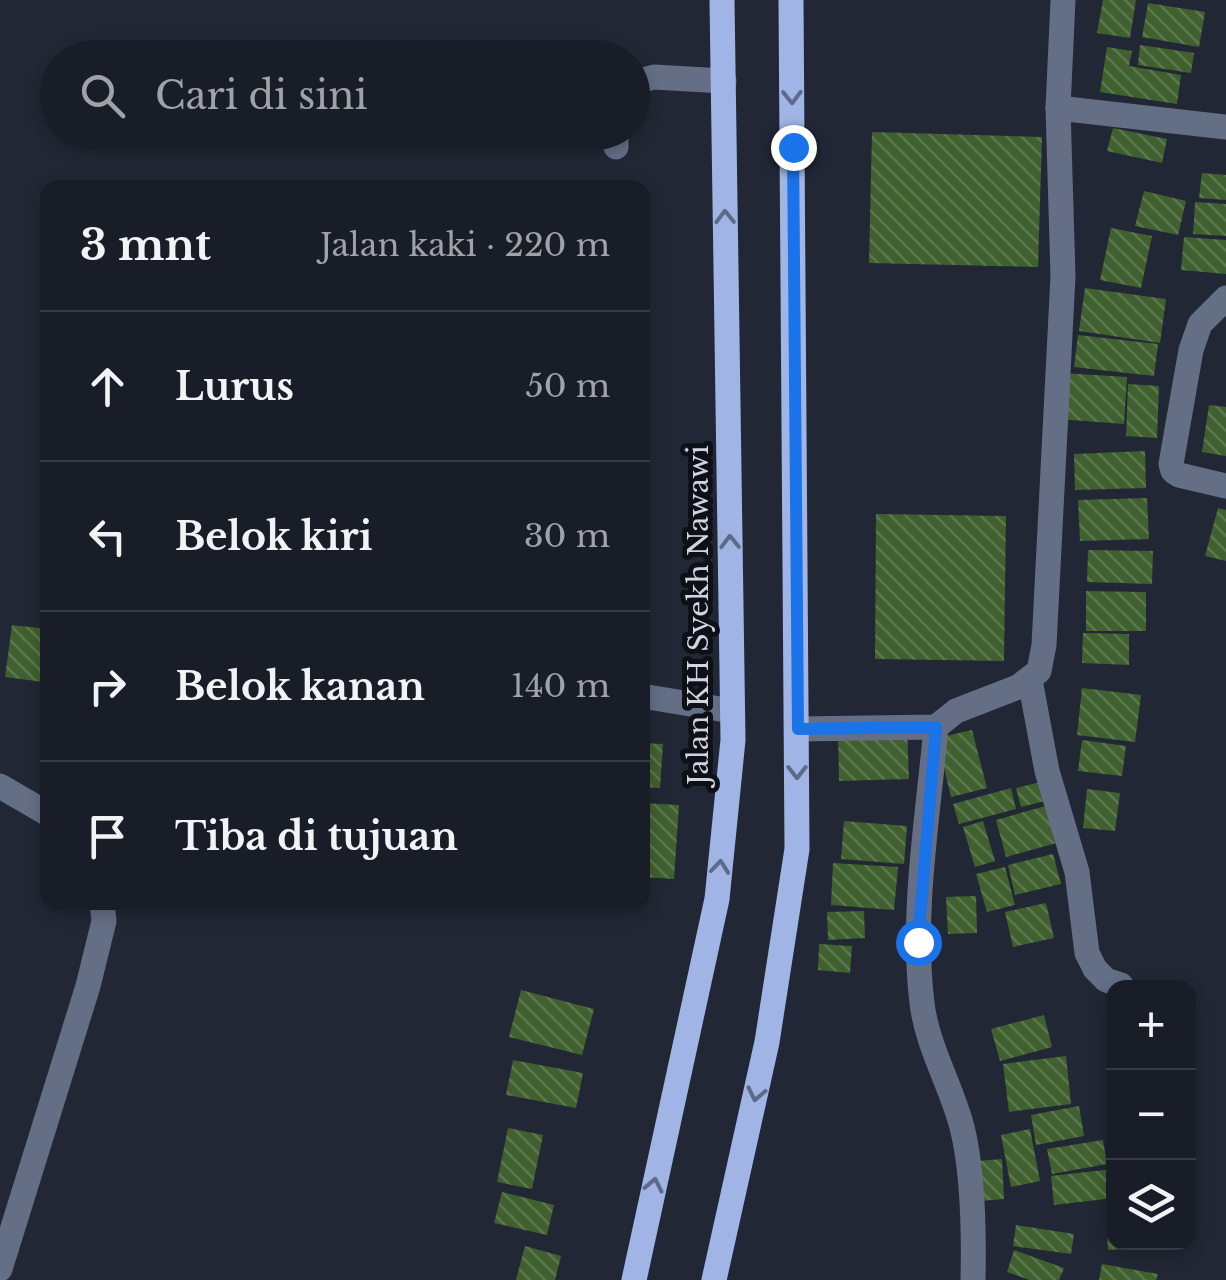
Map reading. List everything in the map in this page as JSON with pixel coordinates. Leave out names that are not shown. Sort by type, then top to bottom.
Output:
[{"type":"main road","name":"Jalan KH Syekh Nawawi","points":[[634,1280],[717,898],[733,740],[722,0]]},
{"type":"main road","points":[[714,1280],[767,1042],[797,849],[791,0]]},
{"type":"street","points":[[798,729],[936,727],[956,711],[1030,680],[1038,671],[1044,645],[1062,276],[1058,108],[1063,0]]},
{"type":"street","points":[[650,79],[724,81]]},
{"type":"street","points":[[1058,108],[1226,127]]},
{"type":"street","points":[[1226,298],[1200,324],[1170,464],[1179,475],[1226,486]]},
{"type":"street","points":[[1030,680],[1047,771],[1077,872],[1087,953],[1094,969],[1106,980]]},
{"type":"street","points":[[650,697],[732,711]]},
{"type":"street","points":[[936,727],[918,942],[922,1004],[928,1033],[962,1130],[974,1236],[973,1280]]},
{"type":"street","points":[[0,786],[40,809]]},
{"type":"street","points":[[0,1269],[88,986],[104,921],[103,910]]},
{"type":"building","points":[[1103,0],[1136,0],[1130,38],[1097,33]]},
{"type":"building","points":[[1148,3],[1205,12],[1199,47],[1142,37]]},
{"type":"building","points":[[1140,45],[1194,53],[1191,73],[1138,65]]},
{"type":"building","points":[[1107,47],[1132,51],[1129,66],[1181,75],[1177,104],[1100,92]]},
{"type":"building","points":[[1113,128],[1167,139],[1162,163],[1107,151]]},
{"type":"building","points":[[872,132],[1042,137],[1038,267],[869,263]]},
{"type":"building","points":[[1202,173],[1226,175],[1226,200],[1199,198]]},
{"type":"building","points":[[1144,191],[1186,201],[1178,235],[1135,226]]},
{"type":"building","points":[[1195,202],[1226,204],[1226,236],[1193,234]]},
{"type":"building","points":[[1111,228],[1152,236],[1141,288],[1100,280]]},
{"type":"building","points":[[1184,237],[1226,240],[1226,274],[1181,270]]},
{"type":"building","points":[[1085,288],[1166,299],[1160,343],[1079,331]]},
{"type":"building","points":[[1078,335],[1158,344],[1154,376],[1074,367]]},
{"type":"building","points":[[1062,373],[1127,377],[1124,424],[1058,419]]},
{"type":"building","points":[[1128,384],[1159,386],[1157,438],[1126,436]]},
{"type":"building","points":[[1209,405],[1226,407],[1226,456],[1202,452]]},
{"type":"building","points":[[1145,451],[1146,488],[1075,490],[1074,454]]},
{"type":"building","points":[[1147,498],[1149,539],[1080,541],[1078,500]]},
{"type":"building","points":[[1218,508],[1226,510],[1226,561],[1205,556]]},
{"type":"building","points":[[876,514],[1006,516],[1004,661],[875,659]]},
{"type":"building","points":[[1088,550],[1153,551],[1152,584],[1087,582]]},
{"type":"building","points":[[1086,591],[1146,592],[1146,631],[1086,631]]},
{"type":"building","points":[[12,625],[40,628],[40,682],[5,677]]},
{"type":"building","points":[[1083,633],[1129,634],[1129,665],[1082,663]]},
{"type":"building","points":[[1082,688],[1141,695],[1135,742],[1077,735]]},
{"type":"building","points":[[907,728],[909,779],[839,781],[838,730]]},
{"type":"building","points":[[972,730],[987,788],[951,797],[937,738]]},
{"type":"building","points":[[1082,740],[1126,746],[1122,776],[1078,771]]},
{"type":"building","points":[[650,743],[663,744],[660,788],[650,787]]},
{"type":"building","points":[[1045,781],[1049,800],[1021,807],[1016,788]]},
{"type":"building","points":[[1011,788],[1016,809],[959,824],[953,804]]},
{"type":"building","points":[[1087,789],[1120,793],[1115,831],[1083,828]]},
{"type":"building","points":[[650,803],[679,805],[674,879],[650,878]]},
{"type":"building","points":[[1049,805],[1060,842],[1006,857],[996,820]]},
{"type":"building","points":[[844,821],[907,826],[904,864],[841,859]]},
{"type":"building","points":[[983,821],[995,861],[975,867],[963,827]]},
{"type":"building","points":[[1053,854],[1061,884],[1015,895],[1008,865]]},
{"type":"building","points":[[833,863],[898,867],[894,910],[831,905]]},
{"type":"building","points":[[1005,867],[1015,905],[987,912],[976,874]]},
{"type":"building","points":[[976,896],[977,933],[948,934],[946,897]]},
{"type":"building","points":[[1046,903],[1054,938],[1013,947],[1005,912]]},
{"type":"building","points":[[864,911],[865,938],[828,940],[827,912]]},
{"type":"building","points":[[819,944],[852,946],[850,973],[818,970]]},
{"type":"building","points":[[521,990],[594,1009],[582,1055],[509,1037]]},
{"type":"building","points":[[1044,1015],[1052,1047],[1000,1061],[991,1029]]},
{"type":"building","points":[[1066,1056],[1071,1104],[1009,1112],[1003,1064]]},
{"type":"building","points":[[513,1060],[583,1073],[576,1108],[506,1095]]},
{"type":"building","points":[[1079,1106],[1084,1136],[1036,1145],[1031,1115]]},
{"type":"building","points":[[508,1128],[543,1135],[532,1189],[497,1182]]},
{"type":"building","points":[[1030,1129],[1040,1181],[1011,1187],[1001,1135]]},
{"type":"building","points":[[1103,1140],[1106,1164],[1052,1174],[1047,1149]]},
{"type":"building","points":[[1002,1159],[1004,1199],[981,1201],[978,1161]]},
{"type":"building","points":[[1106,1170],[1106,1199],[1054,1205],[1051,1176]]},
{"type":"building","points":[[502,1192],[554,1205],[547,1235],[494,1223]]},
{"type":"building","points":[[1016,1225],[1074,1234],[1071,1254],[1013,1246]]},
{"type":"building","points":[[525,1246],[561,1256],[555,1280],[516,1280]]},
{"type":"building","points":[[1014,1250],[1064,1268],[1059,1280],[1030,1280],[1007,1272]]},
{"type":"building","points":[[1102,1264],[1158,1274],[1156,1280],[1099,1280]]},
{"type":"route","points":[[793,147],[798,729],[936,727],[918,942]]}]
